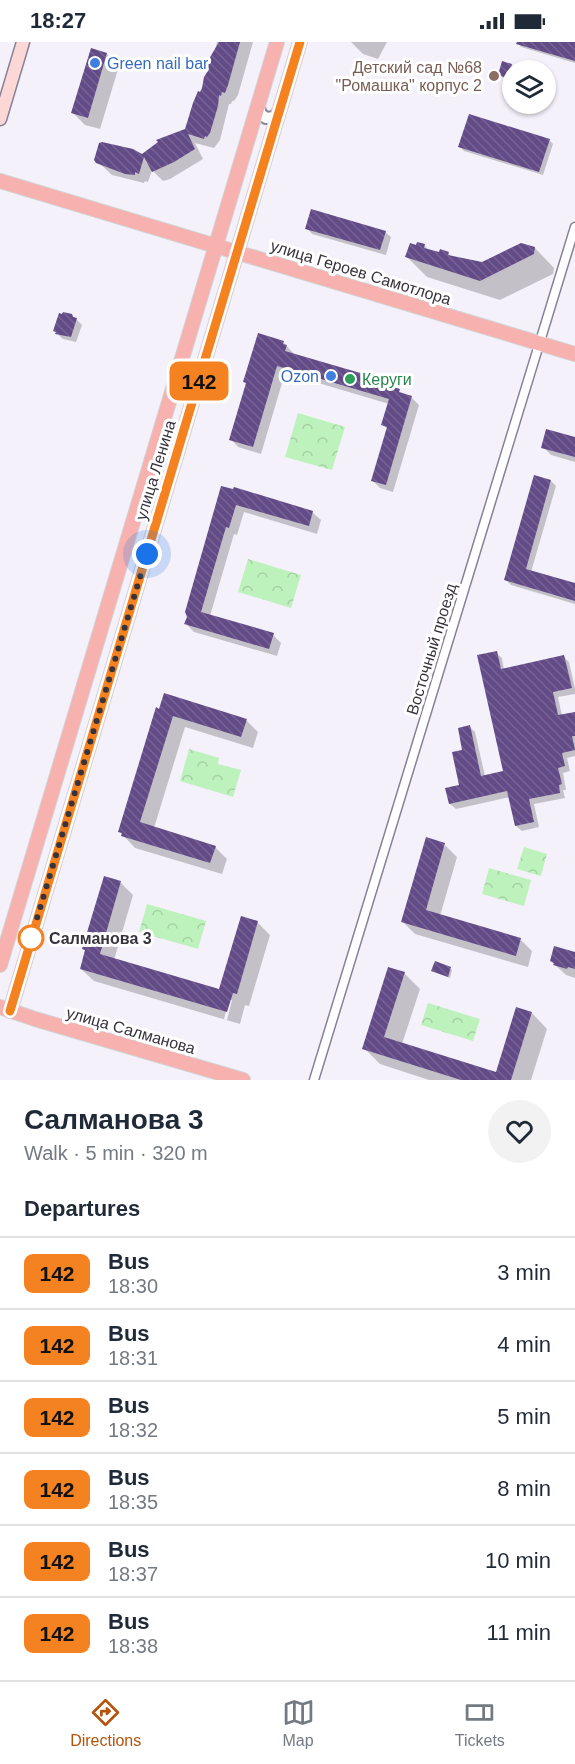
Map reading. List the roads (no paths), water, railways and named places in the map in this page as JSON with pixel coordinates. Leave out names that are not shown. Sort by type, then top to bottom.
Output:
[{"type":"main road","points":[[0,119],[23,42]]},
{"type":"main road","name":"улица Ленина","points":[[0,965],[277,42]]},
{"type":"main road","name":"улица Ленина","points":[[5,1009],[55,859],[300,42]]},
{"type":"main road","name":"улица Героев Самотлора","points":[[0,181],[575,354]]},
{"type":"main road","points":[[34,850],[35,860],[39,866],[46,866],[55,859]]},
{"type":"main road","name":"улица Салманова","points":[[5,1009],[243,1080]]},
{"type":"street","points":[[258,104],[261,114],[266,118],[274,117],[279,111]]},
{"type":"street","name":"Восточный проезд","points":[[314,1080],[575,227]]},
{"type":"street","points":[[173,386],[180,381],[188,382],[193,385],[195,393]]},
{"type":"place","name":"Green nail bar","points":[[95,63]]},
{"type":"place","name":"Детский сад №68 \"Ромашка\" корпус 2","points":[[494,76]]},
{"type":"place","name":"Ozon","points":[[331,376]]},
{"type":"place","name":"Керуги","points":[[350,379]]},
{"type":"place","name":"Салманова 3","points":[[31,938]]}]
